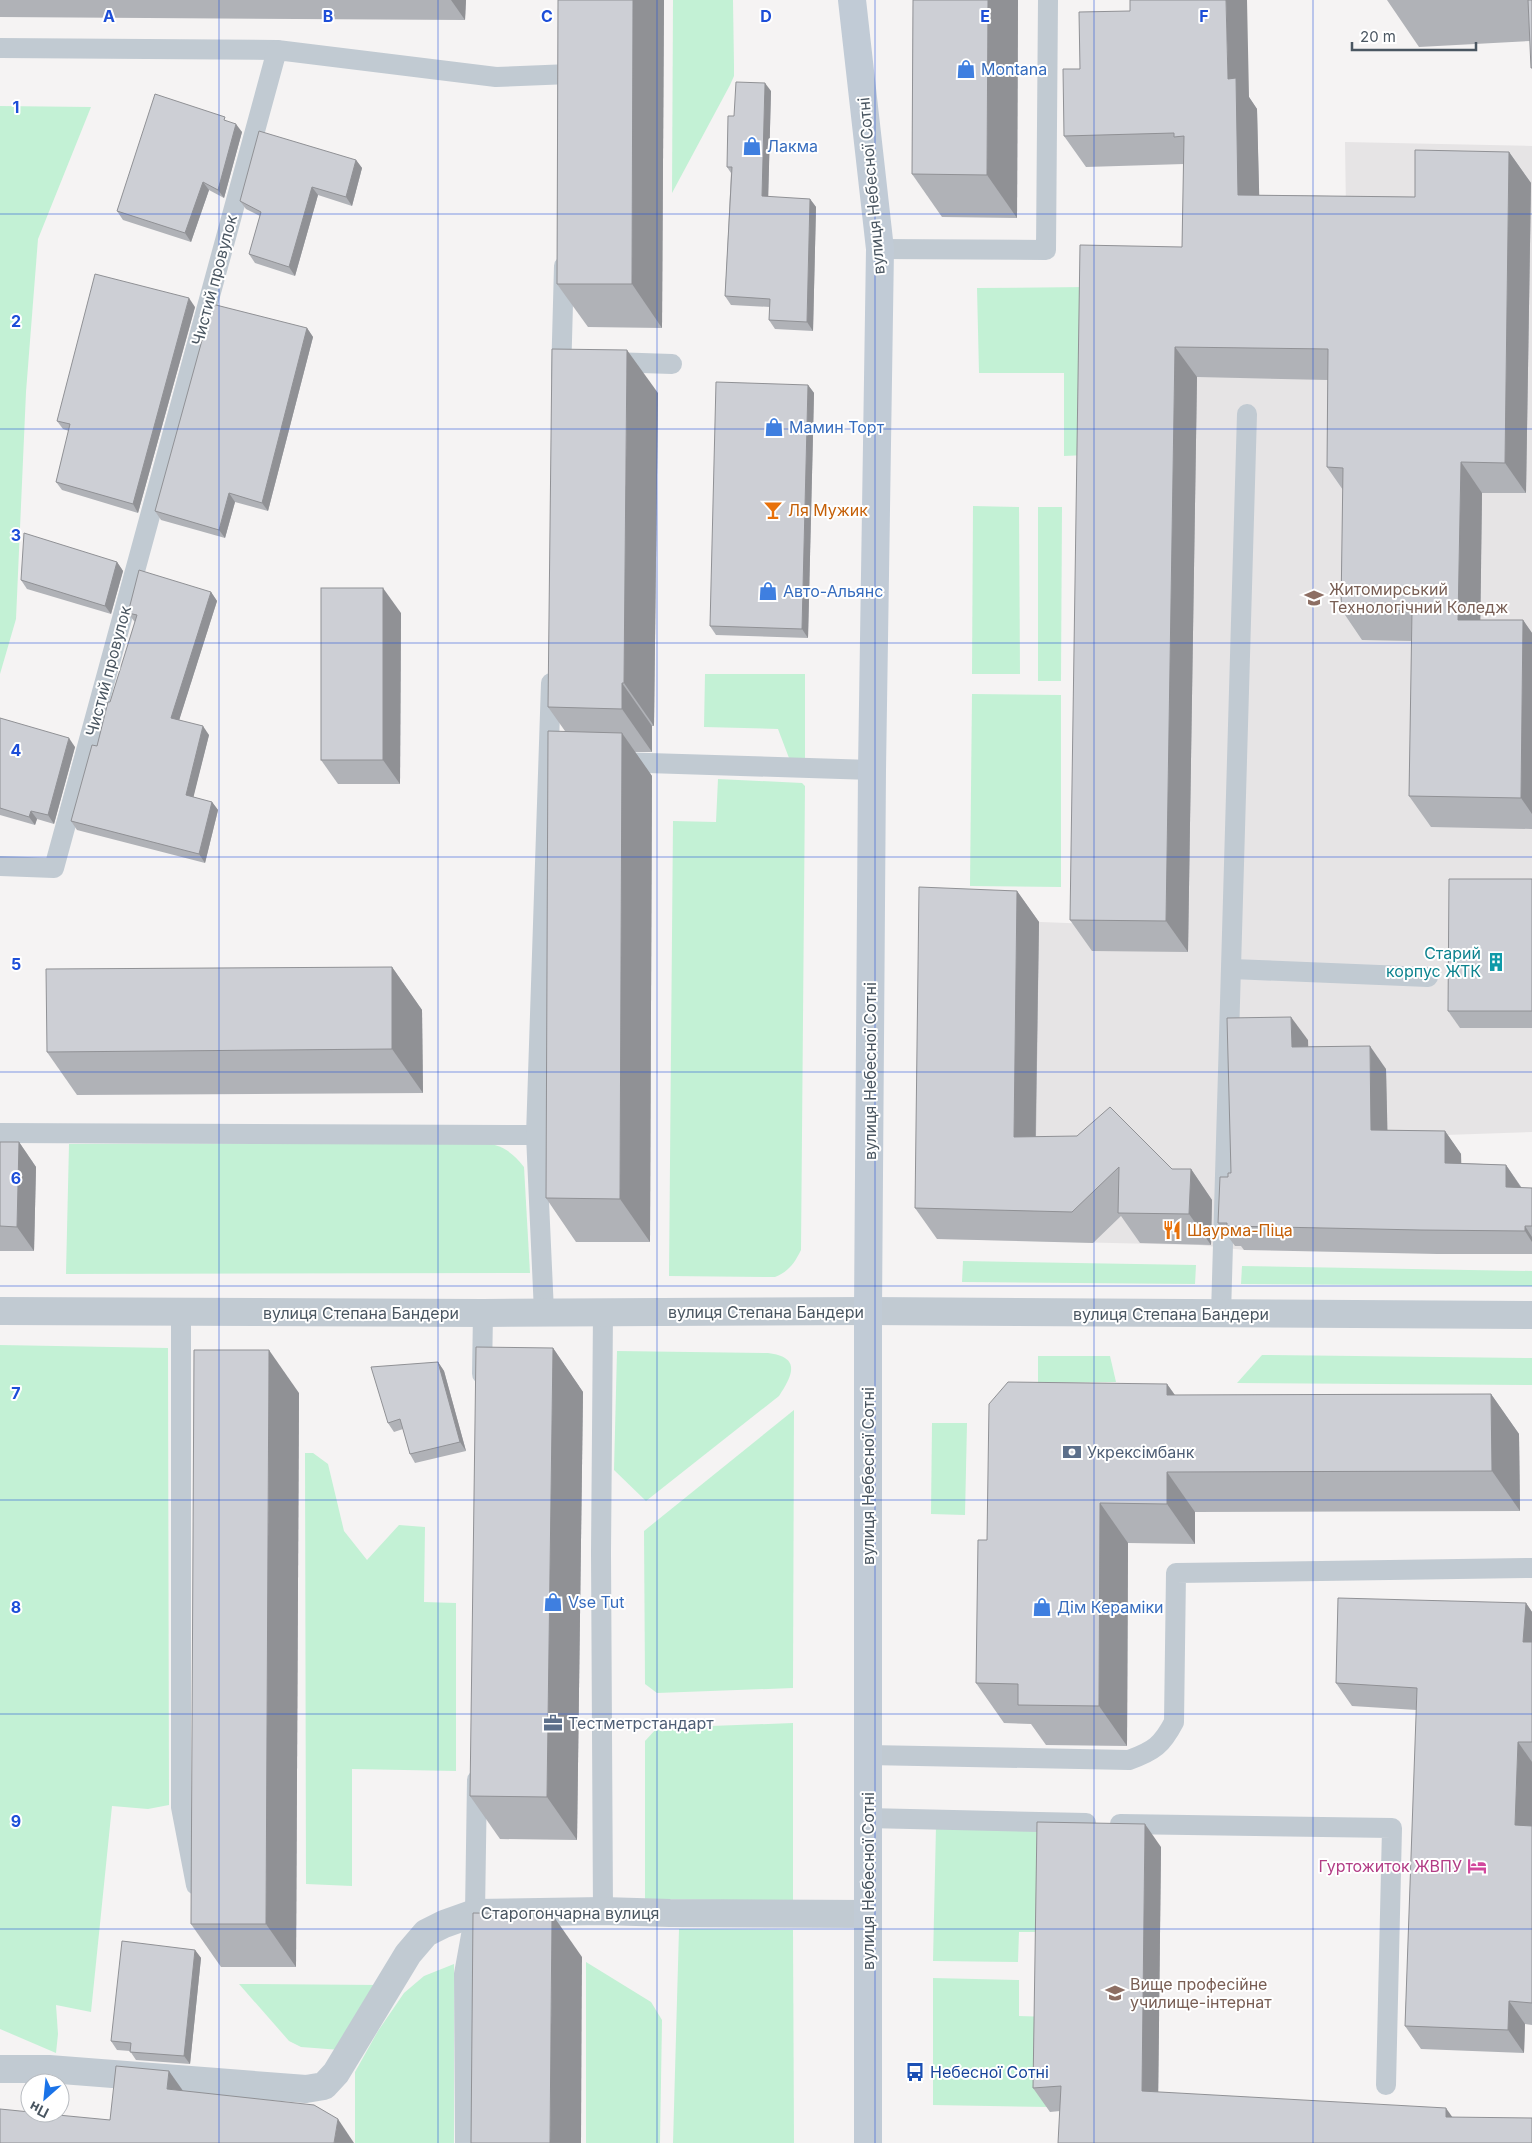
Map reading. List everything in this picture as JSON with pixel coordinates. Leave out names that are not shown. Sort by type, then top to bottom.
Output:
[{"type":"street","name":"вулиця Небесної Сотні","points":[[852,0],[880,249],[872,770],[868,1311],[868,2143]]},
{"type":"street","name":"вулиця Степана Бандери","points":[[0,1311],[483,1313],[868,1311],[1532,1315]]},
{"type":"street","name":"Старогончарна вулиця","points":[[0,2069],[49,2068],[306,2089],[324,2086],[336,2073],[408,1954],[426,1933],[444,1924],[476,1913],[603,1911],[868,1914]]},
{"type":"lane","points":[[880,249],[1046,250],[1048,0]]},
{"type":"lane","points":[[0,48],[276,50],[496,77],[570,84],[571,37]]},
{"type":"lane","name":"Чистий провулок","points":[[0,866],[54,868],[276,50]]},
{"type":"lane","points":[[560,391],[577,361],[565,252]]},
{"type":"lane","points":[[577,361],[672,364]]},
{"type":"lane","points":[[1221,1314],[1248,414]]},
{"type":"lane","points":[[544,1312],[536,1135],[558,761],[552,661]]},
{"type":"lane","points":[[596,762],[872,770]]},
{"type":"lane","points":[[1232,969],[1428,977]]},
{"type":"lane","points":[[0,1133],[536,1135]]},
{"type":"lane","points":[[180,1311],[181,1807],[199,1903]]},
{"type":"lane","points":[[603,1312],[601,1553],[603,1911]]},
{"type":"lane","points":[[482,1394],[483,1313]]},
{"type":"lane","points":[[868,1755],[1130,1760],[1151,1752],[1166,1738],[1174,1722],[1176,1574],[1532,1568]]},
{"type":"lane","points":[[465,2143],[464,1974],[476,1913],[477,1758]]},
{"type":"lane","points":[[867,1818],[1201,1826],[1392,1828],[1386,2085]]},
{"type":"shaded area","name":"Житомирський Технологічний Коледж","points":[[1345,142],[1532,146],[1532,1132],[1387,1137],[1244,1250],[1199,1245],[937,1239],[941,918],[1092,924],[1101,276],[1346,211]]},
{"type":"green space","points":[[673,0],[733,0],[734,76],[672,193]]},
{"type":"green space","points":[[0,106],[91,107],[38,239],[26,392],[16,619],[0,674]]},
{"type":"green space","points":[[1087,287],[1086,455],[1064,456],[1064,373],[979,373],[977,288]]},
{"type":"green space","points":[[973,506],[1019,507],[1020,674],[972,674]]},
{"type":"green space","points":[[1038,507],[1062,507],[1061,681],[1038,681]]},
{"type":"green space","points":[[705,674],[805,674],[805,758],[789,758],[778,729],[704,727]]},
{"type":"green space","points":[[972,694],[1061,695],[1061,887],[970,886]]},
{"type":"green space","points":[[718,779],[802,783],[805,786],[801,1250],[791,1266],[775,1277],[669,1276],[673,821],[716,822]]},
{"type":"green space","points":[[486,1143],[508,1151],[524,1167],[530,1273],[66,1274],[69,1144]]},
{"type":"green space","points":[[963,1261],[1196,1265],[1195,1284],[962,1282]]},
{"type":"green space","points":[[1242,1266],[1532,1271],[1532,1286],[1241,1284]]},
{"type":"green space","points":[[0,1345],[168,1348],[169,1805],[148,1809],[112,1806],[91,2012],[56,2005],[58,2034],[56,2053],[0,2029]]},
{"type":"green space","points":[[617,1351],[768,1353],[786,1358],[791,1368],[788,1381],[779,1396],[646,1501],[614,1470]]},
{"type":"green space","points":[[1262,1355],[1532,1358],[1532,1385],[1237,1383]]},
{"type":"green space","points":[[1038,1356],[1110,1356],[1116,1382],[1038,1383]]},
{"type":"green space","points":[[794,1410],[793,1688],[657,1693],[645,1684],[644,1531]]},
{"type":"green space","points":[[932,1423],[967,1423],[965,1515],[931,1514]]},
{"type":"green space","points":[[305,1453],[313,1453],[328,1464],[344,1531],[367,1560],[399,1525],[425,1527],[424,1602],[456,1603],[456,1771],[352,1769],[352,1886],[306,1884]]},
{"type":"green space","points":[[793,1723],[793,1901],[645,1899],[645,1741],[657,1728]]},
{"type":"green space","points":[[936,1826],[1048,1829],[1050,1932],[1019,1932],[1018,1962],[933,1961]]},
{"type":"green space","points":[[679,1929],[793,1930],[794,2143],[673,2143]]},
{"type":"green space","points":[[586,1962],[651,2002],[662,2020],[660,2143],[586,2143]]},
{"type":"green space","points":[[454,1964],[454,2143],[355,2143],[355,2072],[378,2031],[404,1993],[424,1976]]},
{"type":"green space","points":[[933,1978],[1019,1980],[1019,2016],[1050,2017],[1049,2107],[933,2105]]},
{"type":"green space","points":[[239,1984],[381,1985],[341,2050],[301,2047],[289,2041]]},
{"type":"building","points":[[558,0],[633,0],[632,284],[557,284]]},
{"type":"building","points":[[913,0],[988,0],[987,175],[912,174]]},
{"type":"building","points":[[1130,0],[1226,0],[1228,79],[1236,78],[1238,195],[1415,197],[1415,150],[1509,152],[1505,463],[1461,462],[1458,620],[1523,620],[1521,798],[1409,796],[1412,611],[1341,609],[1343,468],[1327,467],[1328,349],[1175,347],[1166,921],[1070,920],[1080,245],[1182,247],[1184,136],[1174,137],[1174,133],[1064,136],[1063,69],[1080,69],[1079,12],[1130,11]]},
{"type":"building","points":[[1528,0],[1532,0],[1532,68],[1531,68]]},
{"type":"building","points":[[736,82],[765,83],[762,196],[810,199],[807,322],[769,320],[770,299],[725,296],[732,167],[727,167],[728,116],[734,116]]},
{"type":"building","points":[[155,94],[225,117],[224,120],[236,124],[218,190],[203,182],[185,233],[117,211]]},
{"type":"building","points":[[259,131],[356,160],[346,197],[312,187],[289,267],[249,254],[261,212],[240,201]]},
{"type":"building","points":[[95,274],[189,298],[133,504],[56,482],[70,424],[57,421]]},
{"type":"building","points":[[212,304],[307,328],[262,503],[229,493],[219,530],[155,511]]},
{"type":"building","points":[[552,349],[627,350],[624,683],[622,683],[622,709],[548,707]]},
{"type":"building","points":[[716,382],[808,385],[802,629],[710,626]]},
{"type":"building","points":[[24,533],[117,562],[105,606],[21,580]]},
{"type":"building","points":[[139,570],[211,592],[171,718],[203,726],[186,795],[212,802],[199,854],[71,821],[92,745],[97,746],[108,702],[110,702],[137,615],[128,613]]},
{"type":"building","points":[[321,588],[383,588],[383,760],[321,760]]},
{"type":"building","points":[[0,718],[69,738],[48,815],[31,811],[29,817],[0,808]]},
{"type":"building","points":[[548,731],[622,733],[620,1199],[546,1198]]},
{"type":"building","name":"Старий корпус ЖТК","points":[[1449,879],[1532,879],[1532,1011],[1448,1011]]},
{"type":"building","points":[[919,887],[1017,891],[1014,1137],[1077,1136],[1110,1107],[1172,1169],[1191,1169],[1189,1214],[1118,1213],[1119,1167],[1072,1212],[915,1208]]},
{"type":"building","points":[[392,967],[392,1049],[47,1052],[46,969]]},
{"type":"building","points":[[1291,1017],[1292,1047],[1370,1046],[1371,1130],[1445,1131],[1445,1163],[1506,1165],[1506,1187],[1532,1188],[1532,1226],[1525,1226],[1525,1231],[1227,1226],[1227,1223],[1218,1223],[1220,1177],[1228,1177],[1228,1173],[1231,1173],[1227,1018]]},
{"type":"building","points":[[0,1142],[19,1142],[17,1227],[0,1226]]},
{"type":"building","points":[[476,1347],[553,1348],[547,1797],[470,1796]]},
{"type":"building","points":[[194,1350],[269,1350],[266,1924],[191,1924]]},
{"type":"building","points":[[438,1362],[460,1442],[410,1454],[400,1419],[388,1423],[371,1367]]},
{"type":"building","points":[[1008,1382],[1167,1384],[1167,1395],[1491,1394],[1492,1471],[1167,1472],[1167,1504],[1100,1503],[1099,1706],[1018,1705],[1018,1684],[976,1683],[978,1540],[987,1540],[989,1404]]},
{"type":"building","points":[[1338,1598],[1526,1603],[1523,1642],[1532,1642],[1532,1742],[1518,1742],[1515,1825],[1532,1826],[1532,2003],[1509,2001],[1508,2030],[1405,2026],[1417,1688],[1336,1683]]},
{"type":"building","points":[[1037,1822],[1145,1824],[1142,2091],[1446,2108],[1446,2117],[1532,2118],[1532,2143],[1058,2143],[1061,2086],[1033,2088]]},
{"type":"building","points":[[473,1913],[552,1914],[550,2143],[471,2143]]},
{"type":"building","points":[[122,1941],[195,1950],[184,2056],[130,2052],[131,2043],[111,2041]]},
{"type":"building","points":[[116,2066],[169,2071],[167,2089],[314,2105],[338,2119],[334,2143],[0,2143],[0,2109],[20,2111],[20,2123],[70,2123],[70,2116],[110,2120]]},
{"type":"place","name":"Montana","points":[[966,69]]},
{"type":"place","name":"Лакма","points":[[752,146]]},
{"type":"place","name":"Мамин Торт","points":[[774,427]]},
{"type":"place","name":"Ля Мужик","points":[[773,510]]},
{"type":"place","name":"Авто-Альянс","points":[[768,591]]},
{"type":"place","name":"Житомирський Технологічний Коледж","points":[[1314,598]]},
{"type":"place","name":"Старий корпус ЖТК","points":[[1496,962]]},
{"type":"place","name":"Шаурма-Піца","points":[[1172,1230]]},
{"type":"place","name":"Укрексімбанк","points":[[1072,1452]]},
{"type":"place","name":"Vse Tut","points":[[553,1602]]},
{"type":"place","name":"Дім Кераміки","points":[[1042,1607]]},
{"type":"place","name":"Тестметрстандарт","points":[[553,1723]]},
{"type":"place","name":"Гуртожиток ЖВПУ","points":[[1477,1866]]},
{"type":"place","name":"Вище професійне училище-інтернат","points":[[1115,1993]]},
{"type":"place","name":"Небесної Сотні","points":[[915,2072]]}]
